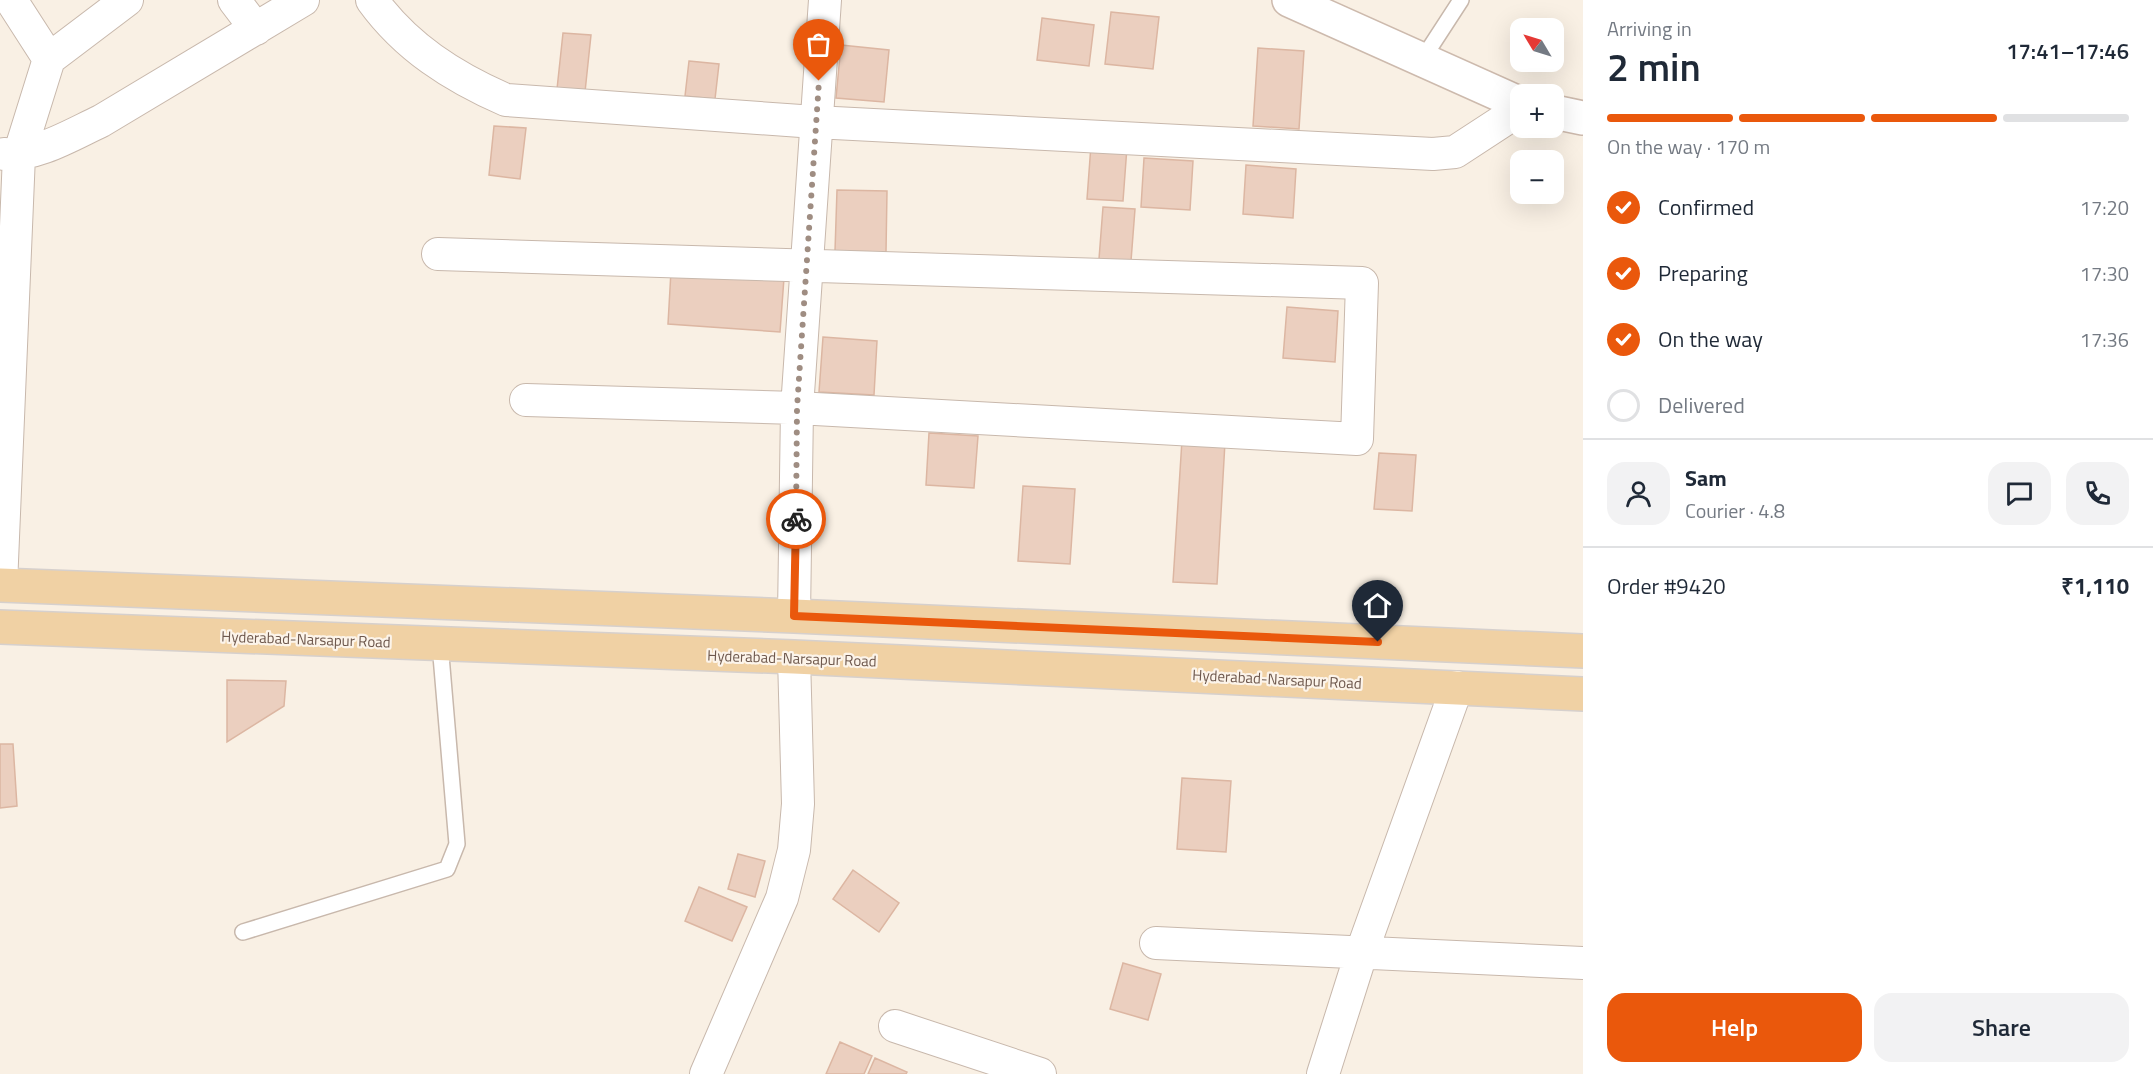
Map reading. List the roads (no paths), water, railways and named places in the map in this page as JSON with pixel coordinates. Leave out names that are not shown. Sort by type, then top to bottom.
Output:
[{"type":"main road","points":[[0,585],[794,616],[1583,651]]},
{"type":"main road","name":"Hyderabad-Narsapur Road","points":[[0,627],[795,657],[1583,694]]},
{"type":"street","points":[[11,0],[49,59]]},
{"type":"street","points":[[0,585],[9,155],[49,59],[127,0]]},
{"type":"street","points":[[234,0],[256,29]]},
{"type":"street","points":[[9,155],[67,138],[100,121],[303,0]]},
{"type":"street","points":[[372,0],[390,25],[426,56],[468,84],[506,100],[815,122],[1433,154],[1455,152],[1510,116]]},
{"type":"street","points":[[794,616],[797,408],[825,0]]},
{"type":"street","points":[[1289,0],[1510,99]]},
{"type":"street","points":[[1564,114],[1583,118]]},
{"type":"street","points":[[438,254],[1362,283],[1357,439],[797,408],[526,400]]},
{"type":"street","points":[[706,1074],[782,898],[794,850],[798,804],[795,657]]},
{"type":"street","points":[[1323,1074],[1361,954],[1457,687]]},
{"type":"street","points":[[1156,943],[1583,963]]},
{"type":"street","points":[[895,1026],[1040,1074]]},
{"type":"lane","points":[[1422,60],[1461,0]]},
{"type":"lane","points":[[243,932],[447,869],[457,844],[440,644]]}]
